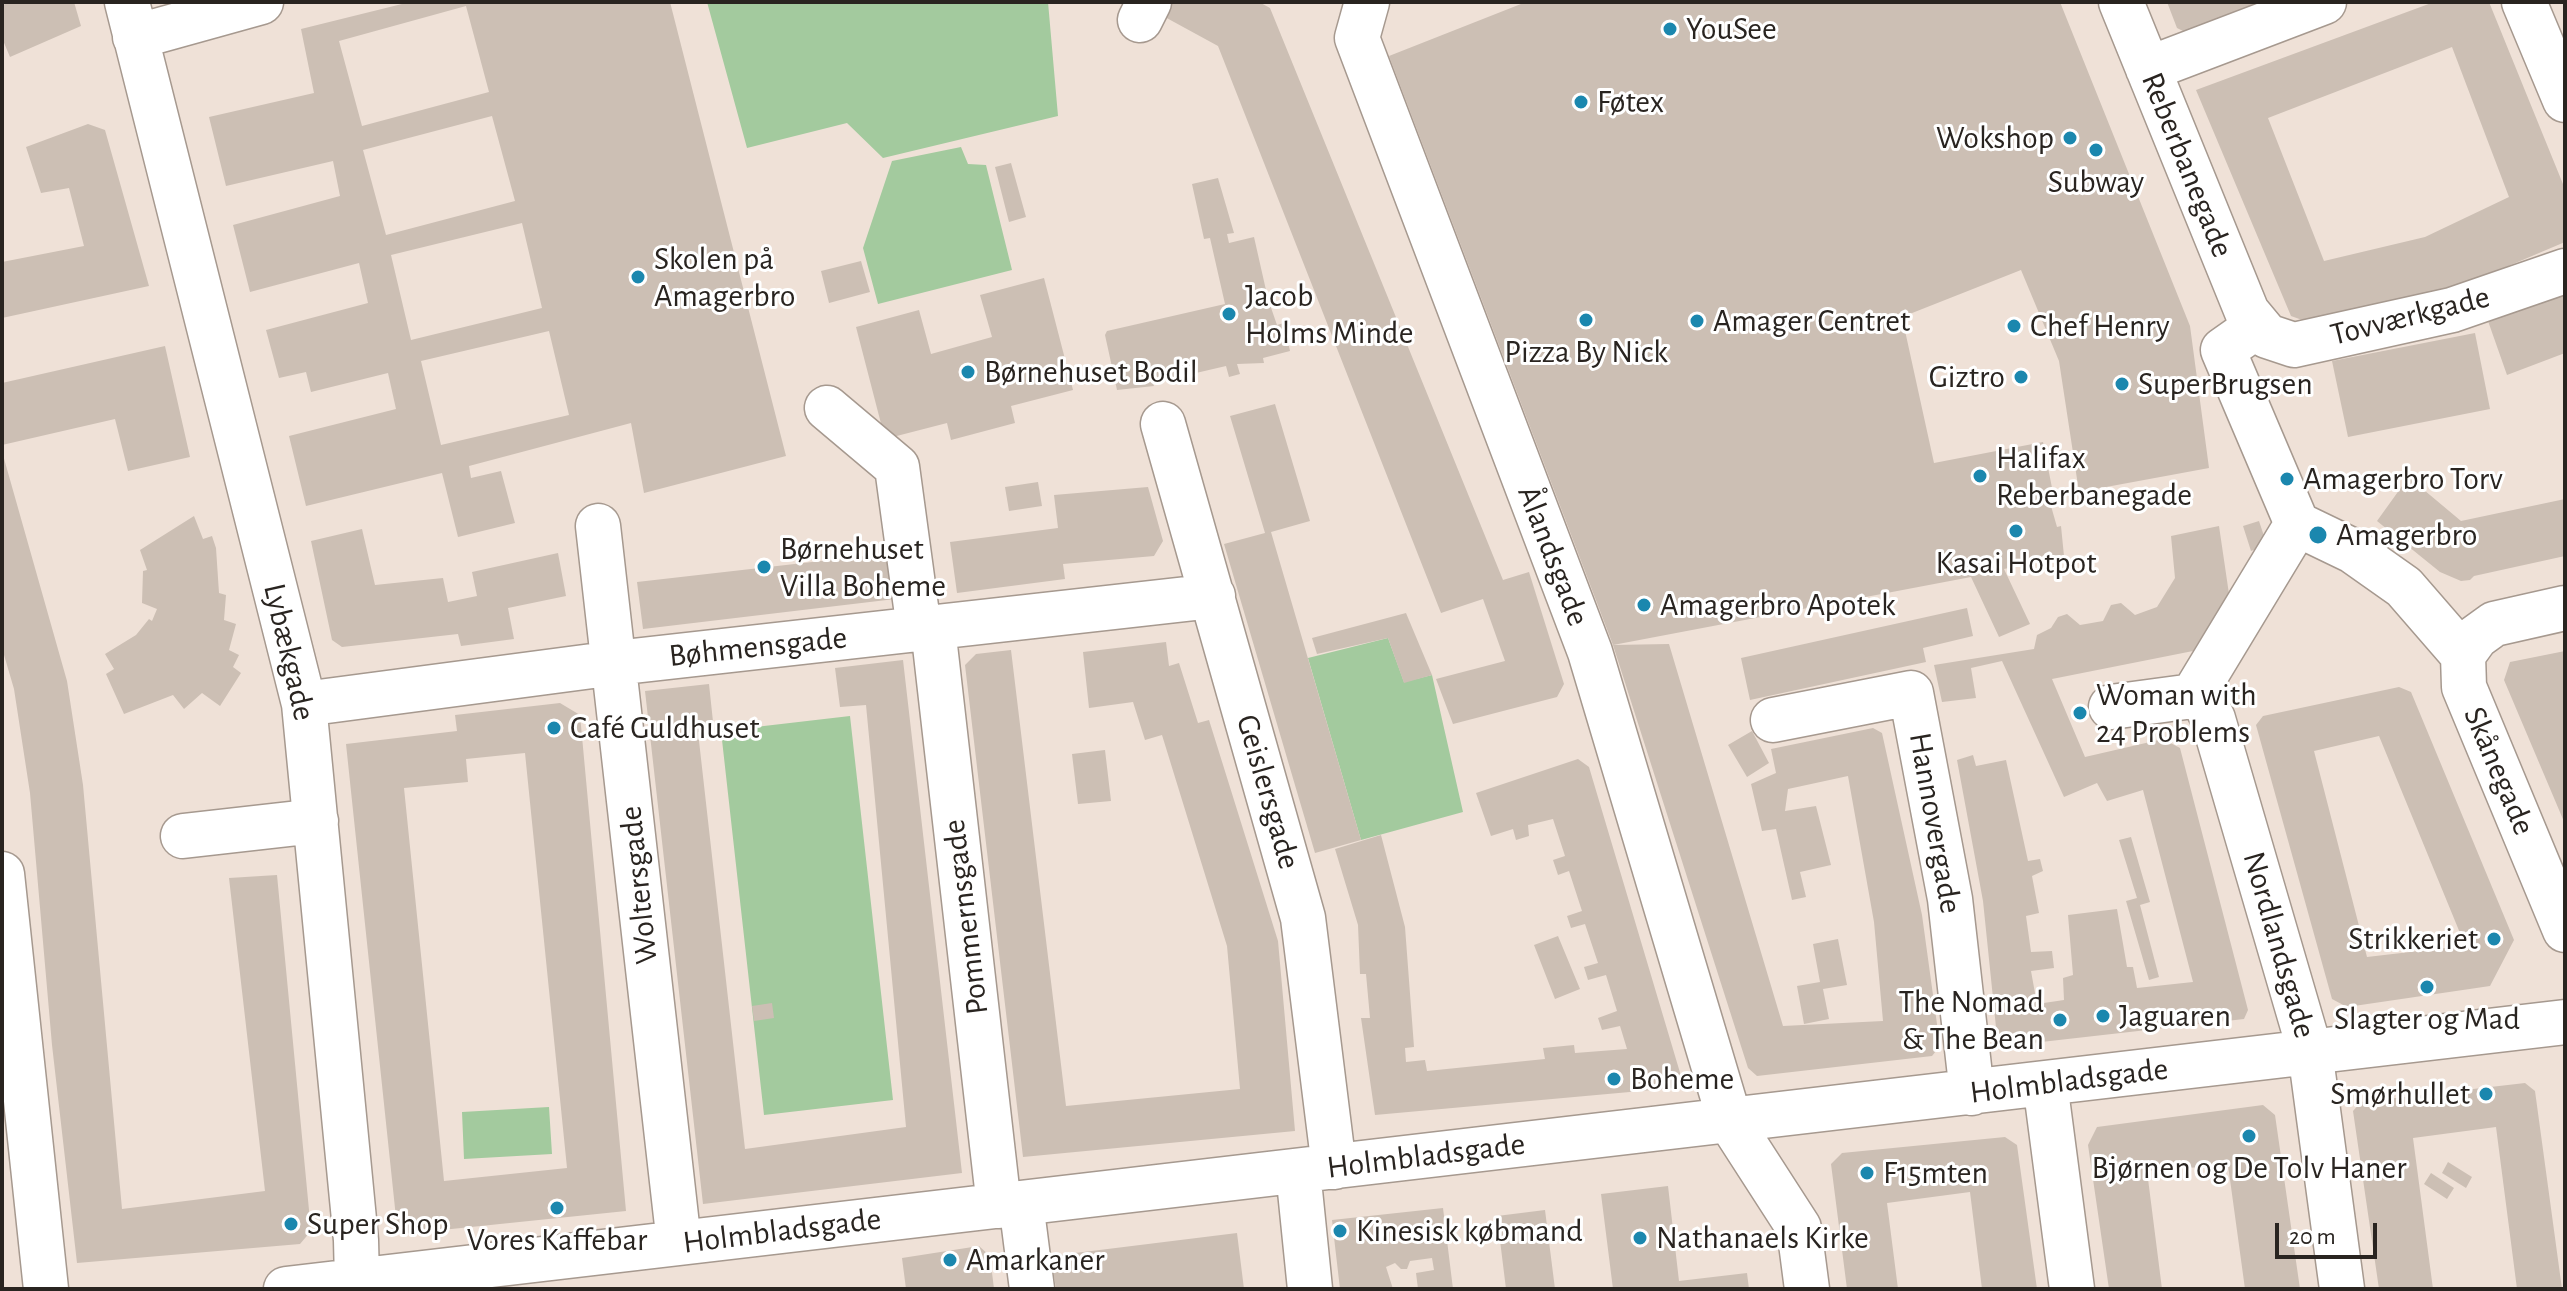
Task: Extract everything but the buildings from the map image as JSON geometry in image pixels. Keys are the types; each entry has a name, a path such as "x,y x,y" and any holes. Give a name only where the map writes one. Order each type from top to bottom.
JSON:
{"street":[{"name":"Lybækgade","path":"261,2 131,19 304,704 356,1240 357,1281"},
{"name":"Ålandsgade","path":"1367,2 1357,38 1590,652 1730,1121 1799,1228 1807,1289"},
{"name":"Reberbanegade","path":"2121,2 2247,312 2257,326"},
{"path":"2148,69 2324,2"},
{"path":"2524,2 2565,100"},
{"name":"Tovværkgade","path":"2257,326 2280,342 2294,345 2452,310 2565,271"},
{"path":"2257,326 2223,350 2299,523 2353,551 2404,587 2463,655 2476,637 2494,624 2565,608"},
{"name":"Pommernsgade","path":"827,408 897,467 926,628 1010,1204 1032,1289"},
{"name":"Geislersgade","path":"1163,424 1303,918 1316,1169 1310,1289"},
{"path":"2111,707 2193,696 2299,523"},
{"name":"Woltersgade","path":"598,526 679,1243"},
{"name":"Bøhmensgade","path":"304,704 615,663 1213,596"},
{"name":"Skånegade","path":"2463,655 2464,687 2565,930"},
{"name":"Hannovergade","path":"1773,720 1911,693 1950,899 1972,1093"},
{"name":"Nordlandsgade","path":"2193,696 2206,704 2213,719 2310,1051 2342,1289"},
{"path":"183,836 316,821"},
{"path":"2,874 46,1289"},
{"name":"Holmbladsgade","path":"286,1289 2565,1022"},
{"path":"2045,1083 2072,1289"}],"green space":[{"path":"707,2 1048,2 1058,116 883,158 847,123 747,148"},
{"path":"961,147 968,164 986,165 1012,270 878,304 863,248 892,161"},
{"path":"1388,638 1404,682 1432,675 1463,812 1361,840 1308,658"},
{"path":"850,716 893,1100 764,1115 721,731"},
{"path":"549,1107 552,1154 464,1159 462,1112"}],"place":[{"name":"YouSee","path":"1670,29"},
{"name":"Føtex","path":"1581,102"},
{"name":"Wokshop","path":"2070,138"},
{"name":"Subway","path":"2096,150"},
{"name":"Skolen på Amagerbro","path":"638,277"},
{"name":"Jacob Holms Minde","path":"1229,314"},
{"name":"Pizza By Nick","path":"1586,320"},
{"name":"Amager Centret","path":"1697,321"},
{"name":"Chef Henry","path":"2014,326"},
{"name":"Børnehuset Bodil","path":"968,372"},
{"name":"Giztro","path":"2021,377"},
{"name":"SuperBrugsen","path":"2122,384"},
{"name":"Halifax Reberbanegade","path":"1980,476"},
{"name":"Amagerbro Torv","path":"2287,479"},
{"name":"Kasai Hotpot","path":"2016,531"},
{"name":"Amagerbro","path":"2318,535"},
{"name":"Børnehuset Villa Boheme","path":"764,567"},
{"name":"Amagerbro Apotek","path":"1644,605"},
{"name":"Woman with 24 Problems","path":"2080,713"},
{"name":"Café Guldhuset","path":"554,728"},
{"name":"Strikkeriet","path":"2494,939"},
{"name":"Slagter og Mad","path":"2427,987"},
{"name":"Jaguaren","path":"2103,1016"},
{"name":"The Nomad & The Bean","path":"2060,1020"},
{"name":"Boheme","path":"1614,1079"},
{"name":"Smørhullet","path":"2486,1094"},
{"name":"Bjørnen og De Tolv Haner","path":"2249,1136"},
{"name":"F15mten","path":"1867,1173"},
{"name":"Vores Kaffebar","path":"557,1208"},
{"name":"Super Shop","path":"291,1224"},
{"name":"Kinesisk købmand","path":"1340,1231"},
{"name":"Nathanaels Kirke","path":"1640,1238"},
{"name":"Amarkaner","path":"950,1260"}]}
